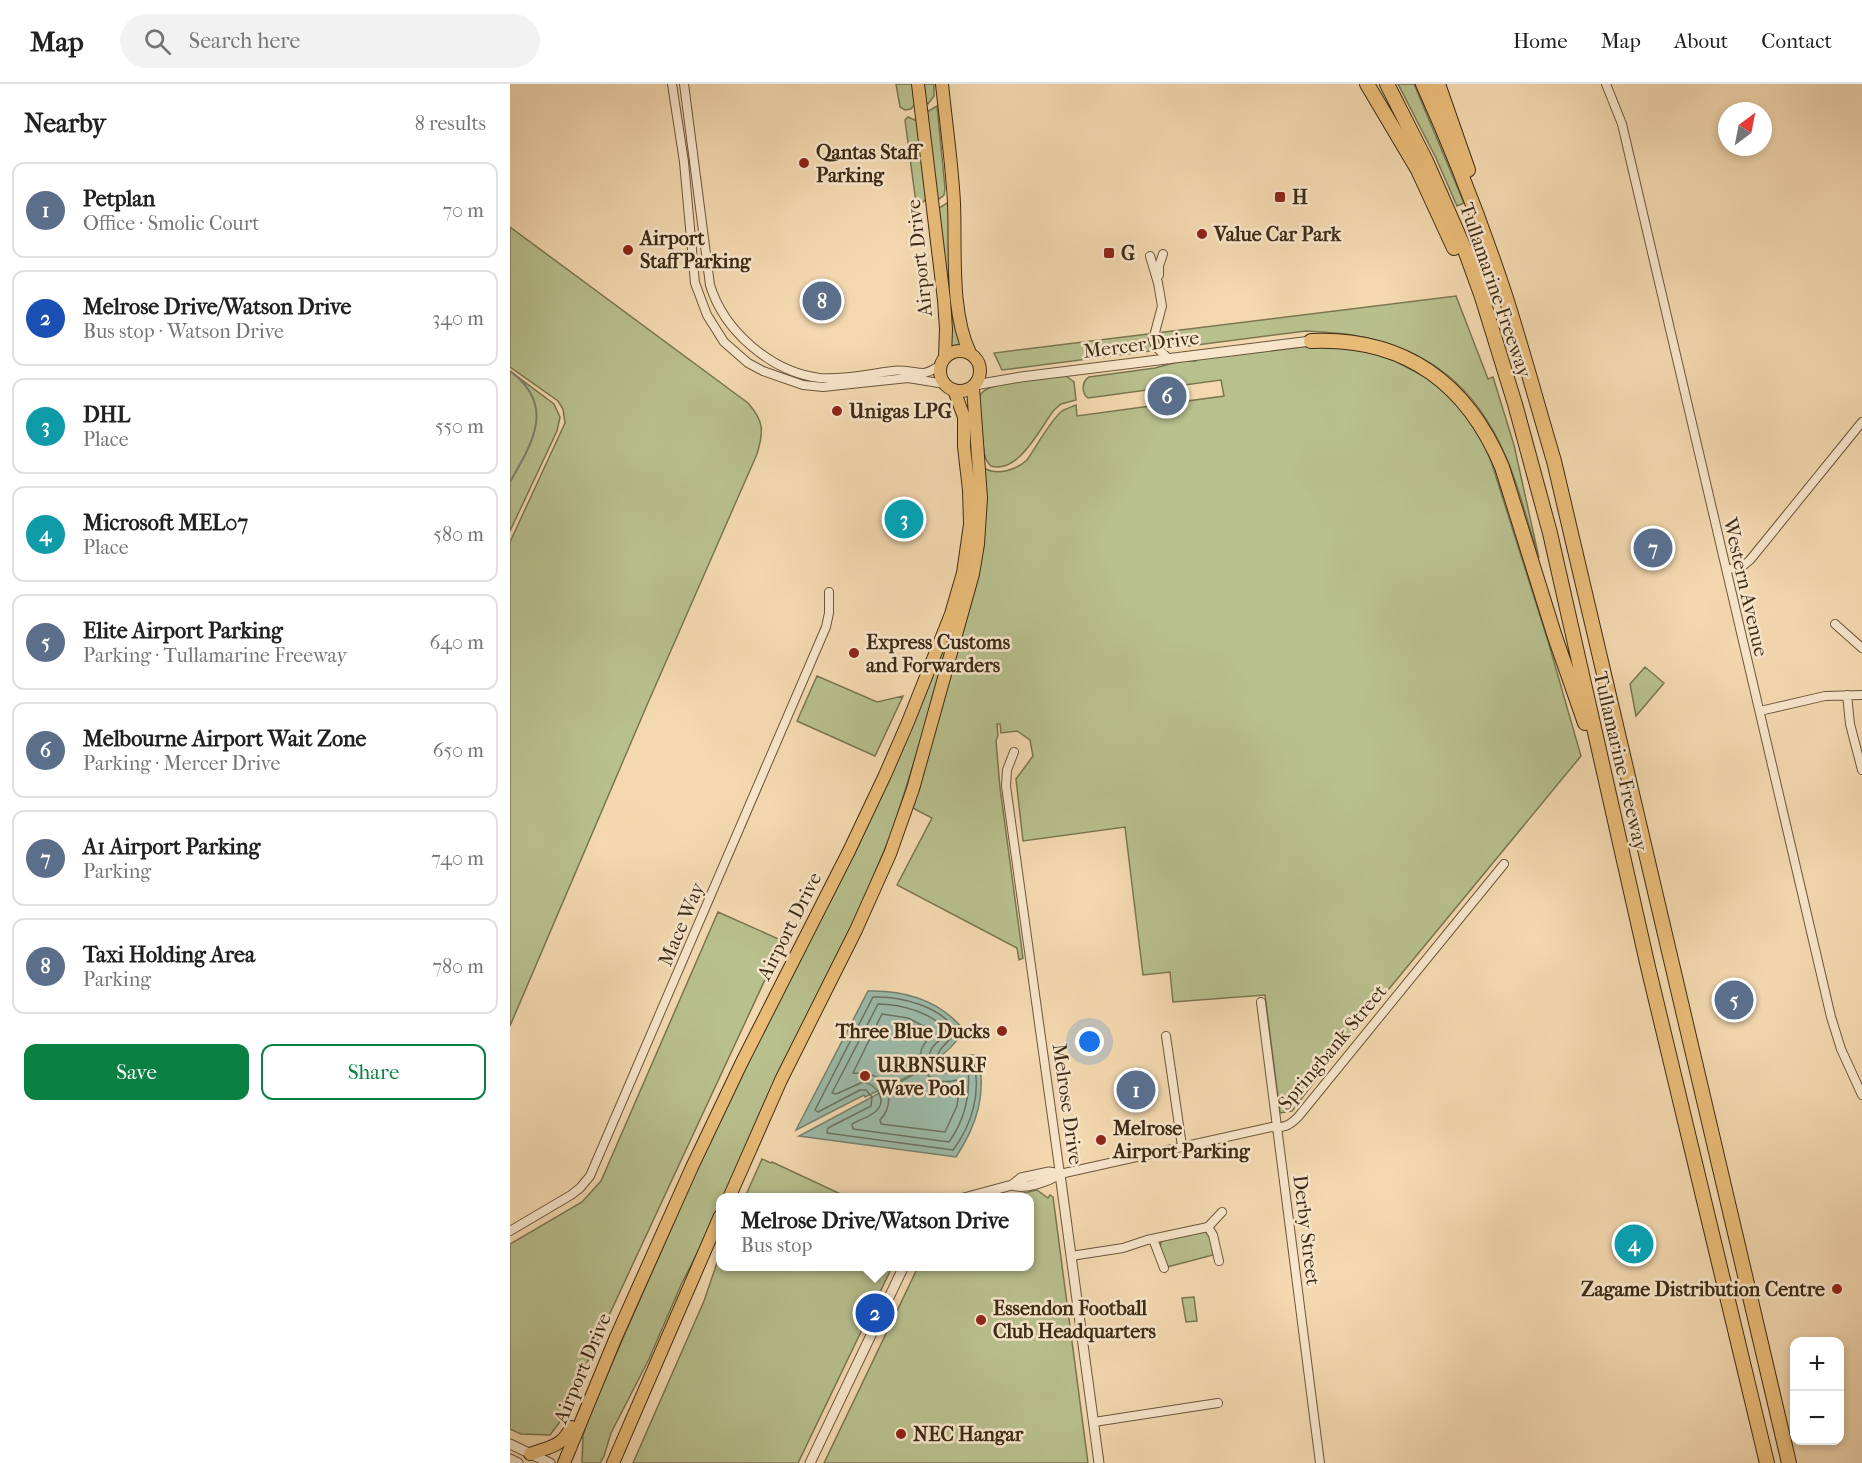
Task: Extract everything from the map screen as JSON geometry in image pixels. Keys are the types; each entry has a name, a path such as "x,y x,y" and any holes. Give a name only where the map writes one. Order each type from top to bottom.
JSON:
{"highway":[{"path":"1367,84 1418,170 1437,208 1515,404"},
{"name":"Tullamarine Freeway","path":"1388,84 1462,242 1481,294 1515,404 1550,533 1648,967 1767,1463"},
{"name":"Tullamarine Freeway","path":"1423,84 1479,221 1514,325 1554,461 1789,1463"},
{"path":"1438,84 1480,209 1479,221"},
{"path":"1311,341 1352,342 1391,352 1410,360 1446,383 1483,427 1502,467 1555,637 1607,787"}],"main road":[{"name":"Airport Drive","path":"918,84 943,284 946,329 943,361"},
{"name":"Airport Drive","path":"942,84 954,202 957,301 962,336 970,353"},
{"path":"957,351 970,353 980,366 980,377 974,386 962,391 949,387 941,378 943,361 957,351"},
{"path":"731,1193 781,1080 884,870 914,789 973,574 978,544 981,495 974,386"},
{"name":"Airport Drive","path":"564,1463 692,1167 880,786 951,614 963,573 970,524 964,417 949,387"},
{"path":"612,1463 716,1225"},
{"path":"530,1454 547,1450 561,1443 574,1422 583,1416"},
{"path":"619,1448 624,1455 621,1463"}],"street":[{"path":"672,84 684,162 694,283 707,315 724,342 748,363 763,371 803,385 837,386 908,378 949,387"},
{"path":"684,84 710,285 716,302 734,330 748,345 793,370 819,378 899,370 924,373 943,361"},
{"name":"Western Avenue","path":"1605,84 1622,124 1831,1017 1841,1049 1862,1095"},
{"path":"1158,283 1159,266 1163,254"},
{"path":"1150,256 1158,283 1162,311 1153,340 1156,347 1169,359"},
{"name":"Mercer Drive","path":"974,386 1021,377 1311,341"},
{"path":"1727,570 1744,565 1750,560 1862,422"},
{"name":"Mace Way","path":"510,1231 571,1195 590,1176 826,627 830,613 829,592"},
{"path":"1835,624 1862,648"},
{"path":"1847,694 1850,724 1862,770"},
{"path":"1760,711 1806,699 1847,694 1862,695"},
{"name":"Melrose Drive","path":"1014,752 1007,770 1006,786 1099,1463"},
{"name":"Springbank Street","path":"1060,1174 1272,1127 1288,1126 1298,1117 1504,864"},
{"name":"Derby Street","path":"1262,1002 1320,1463"},
{"path":"1166,1036 1182,1146"},
{"path":"974,1193 1012,1185 1018,1187 1042,1182 1060,1174"},
{"path":"1071,1256 1123,1248 1208,1227 1222,1212"},
{"path":"1208,1227 1213,1235 1219,1261"},
{"path":"1154,1239 1164,1268"},
{"path":"810,1463 902,1271"},
{"path":"1094,1422 1218,1403"},
{"path":"510,1444 550,1463"},
{"path":"510,1459 518,1463"}],"green space":[{"path":"896,84 914,84 916,103 911,109 905,110 900,107"},
{"path":"922,84 934,84 934,96 928,104 924,101"},
{"path":"1398,84 1414,84 1464,203 1457,206 1436,158"},
{"path":"937,106 945,188 944,195 939,199 936,197 927,112"},
{"path":"908,117 917,121 926,199 916,203 905,120"},
{"path":"949,204 960,345 951,346 939,208"},
{"path":"510,227 748,403 760,421 761,439 757,454 510,1026 510,542 565,423 563,409 558,401 510,367"},
{"path":"1456,296 1488,379 1493,377 1514,445 1539,558 1511,469 1494,432 1480,410 1446,374 1404,350 1352,335 1306,331 1002,370 994,353"},
{"path":"1310,346 1366,350 1395,361 1431,380 1456,403 1477,429 1491,461 1548,641 1581,756 1346,1041 1292,1111 1280,1113 1265,995 1173,1002 1170,972 1143,975 1125,827 1023,841 1016,779 1033,756 1030,740 1017,731 1001,733 1000,724 997,724 996,741 1000,788 1023,958 1019,960 1017,948 897,885 932,818 913,808 957,649 984,468 1000,472 1023,464 1057,416 1062,411 1076,405 1077,416 1224,396 1221,380 1088,398 1083,387 1089,377 1155,368 1181,361"},
{"path":"510,371 554,404 560,417 557,431 510,531"},
{"path":"1066,376 1074,382 1076,400 1061,404 1054,410 1020,457 1001,467 991,466 985,455 979,417 978,402 981,394 987,389 1007,383"},
{"path":"954,621 958,622 892,832 856,917 776,1079 727,1193 716,1193 716,1215 681,1285 649,1359 611,1433 604,1456 600,1463 582,1463 583,1435 591,1411 718,1122 860,842"},
{"path":"1645,667 1664,683 1636,716 1630,684"},
{"path":"817,676 877,702 903,696 875,756 797,721"},
{"path":"718,912 783,941 559,1423 550,1435 521,1434 510,1429 510,1244 582,1202 601,1181"},
{"path":"762,1159 838,1193 747,1193"},
{"name":"Essendon Football Club Headquarters","path":"1037,1190 1048,1198 1050,1195 1053,1197 1088,1463 824,1463 916,1271 1034,1271 1034,1193 1024,1193"},
{"path":"1204,1231 1211,1237 1213,1255 1167,1267 1160,1250 1161,1242"},
{"path":"716,1266 716,1271 890,1271 798,1463 633,1463 704,1301"},
{"path":"1194,1297 1197,1321 1186,1322 1182,1298"}],"water":[{"name":"URBNSURF Wave Pool","path":"868,991 882,991 921,999 944,1012 964,1030 945,1053 920,1070 865,1097 864,1095 796,1130"},
{"name":"URBNSURF Wave Pool","path":"978,1055 981,1096 975,1121 956,1157 799,1136 943,1059"}],"waterway":[{"path":"510,371 524,384 533,397 536,411 536,424 532,438 510,482"}],"place":[{"name":"Qantas Staff Parking","path":"804,163"},
{"name":"H","path":"1280,197"},
{"name":"Value Car Park","path":"1202,234"},
{"name":"Airport Staff Parking","path":"628,250"},
{"name":"G","path":"1109,253"},
{"name":"Taxi Holding Area","path":"822,301"},
{"name":"Melbourne Airport Wait Zone","path":"1167,396"},
{"name":"Unigas LPG","path":"837,411"},
{"name":"DHL","path":"904,519"},
{"name":"A1 Airport Parking","path":"1653,548"},
{"name":"Express Customs and Forwarders","path":"854,653"},
{"name":"Elite Airport Parking","path":"1734,1000"},
{"name":"Three Blue Ducks","path":"1002,1031"},
{"name":"URBNSURF Wave Pool","path":"865,1076"},
{"name":"Petplan","path":"1136,1090"},
{"name":"Melrose Airport Parking","path":"1101,1140"},
{"name":"Microsoft MEL07","path":"1634,1244"},
{"name":"Zagame Distribution Centre","path":"1837,1289"},
{"name":"Melrose Drive/Watson Drive","path":"875,1313"},
{"name":"Essendon Football Club Headquarters","path":"981,1320"},
{"name":"NEC Hangar","path":"901,1434"}]}
